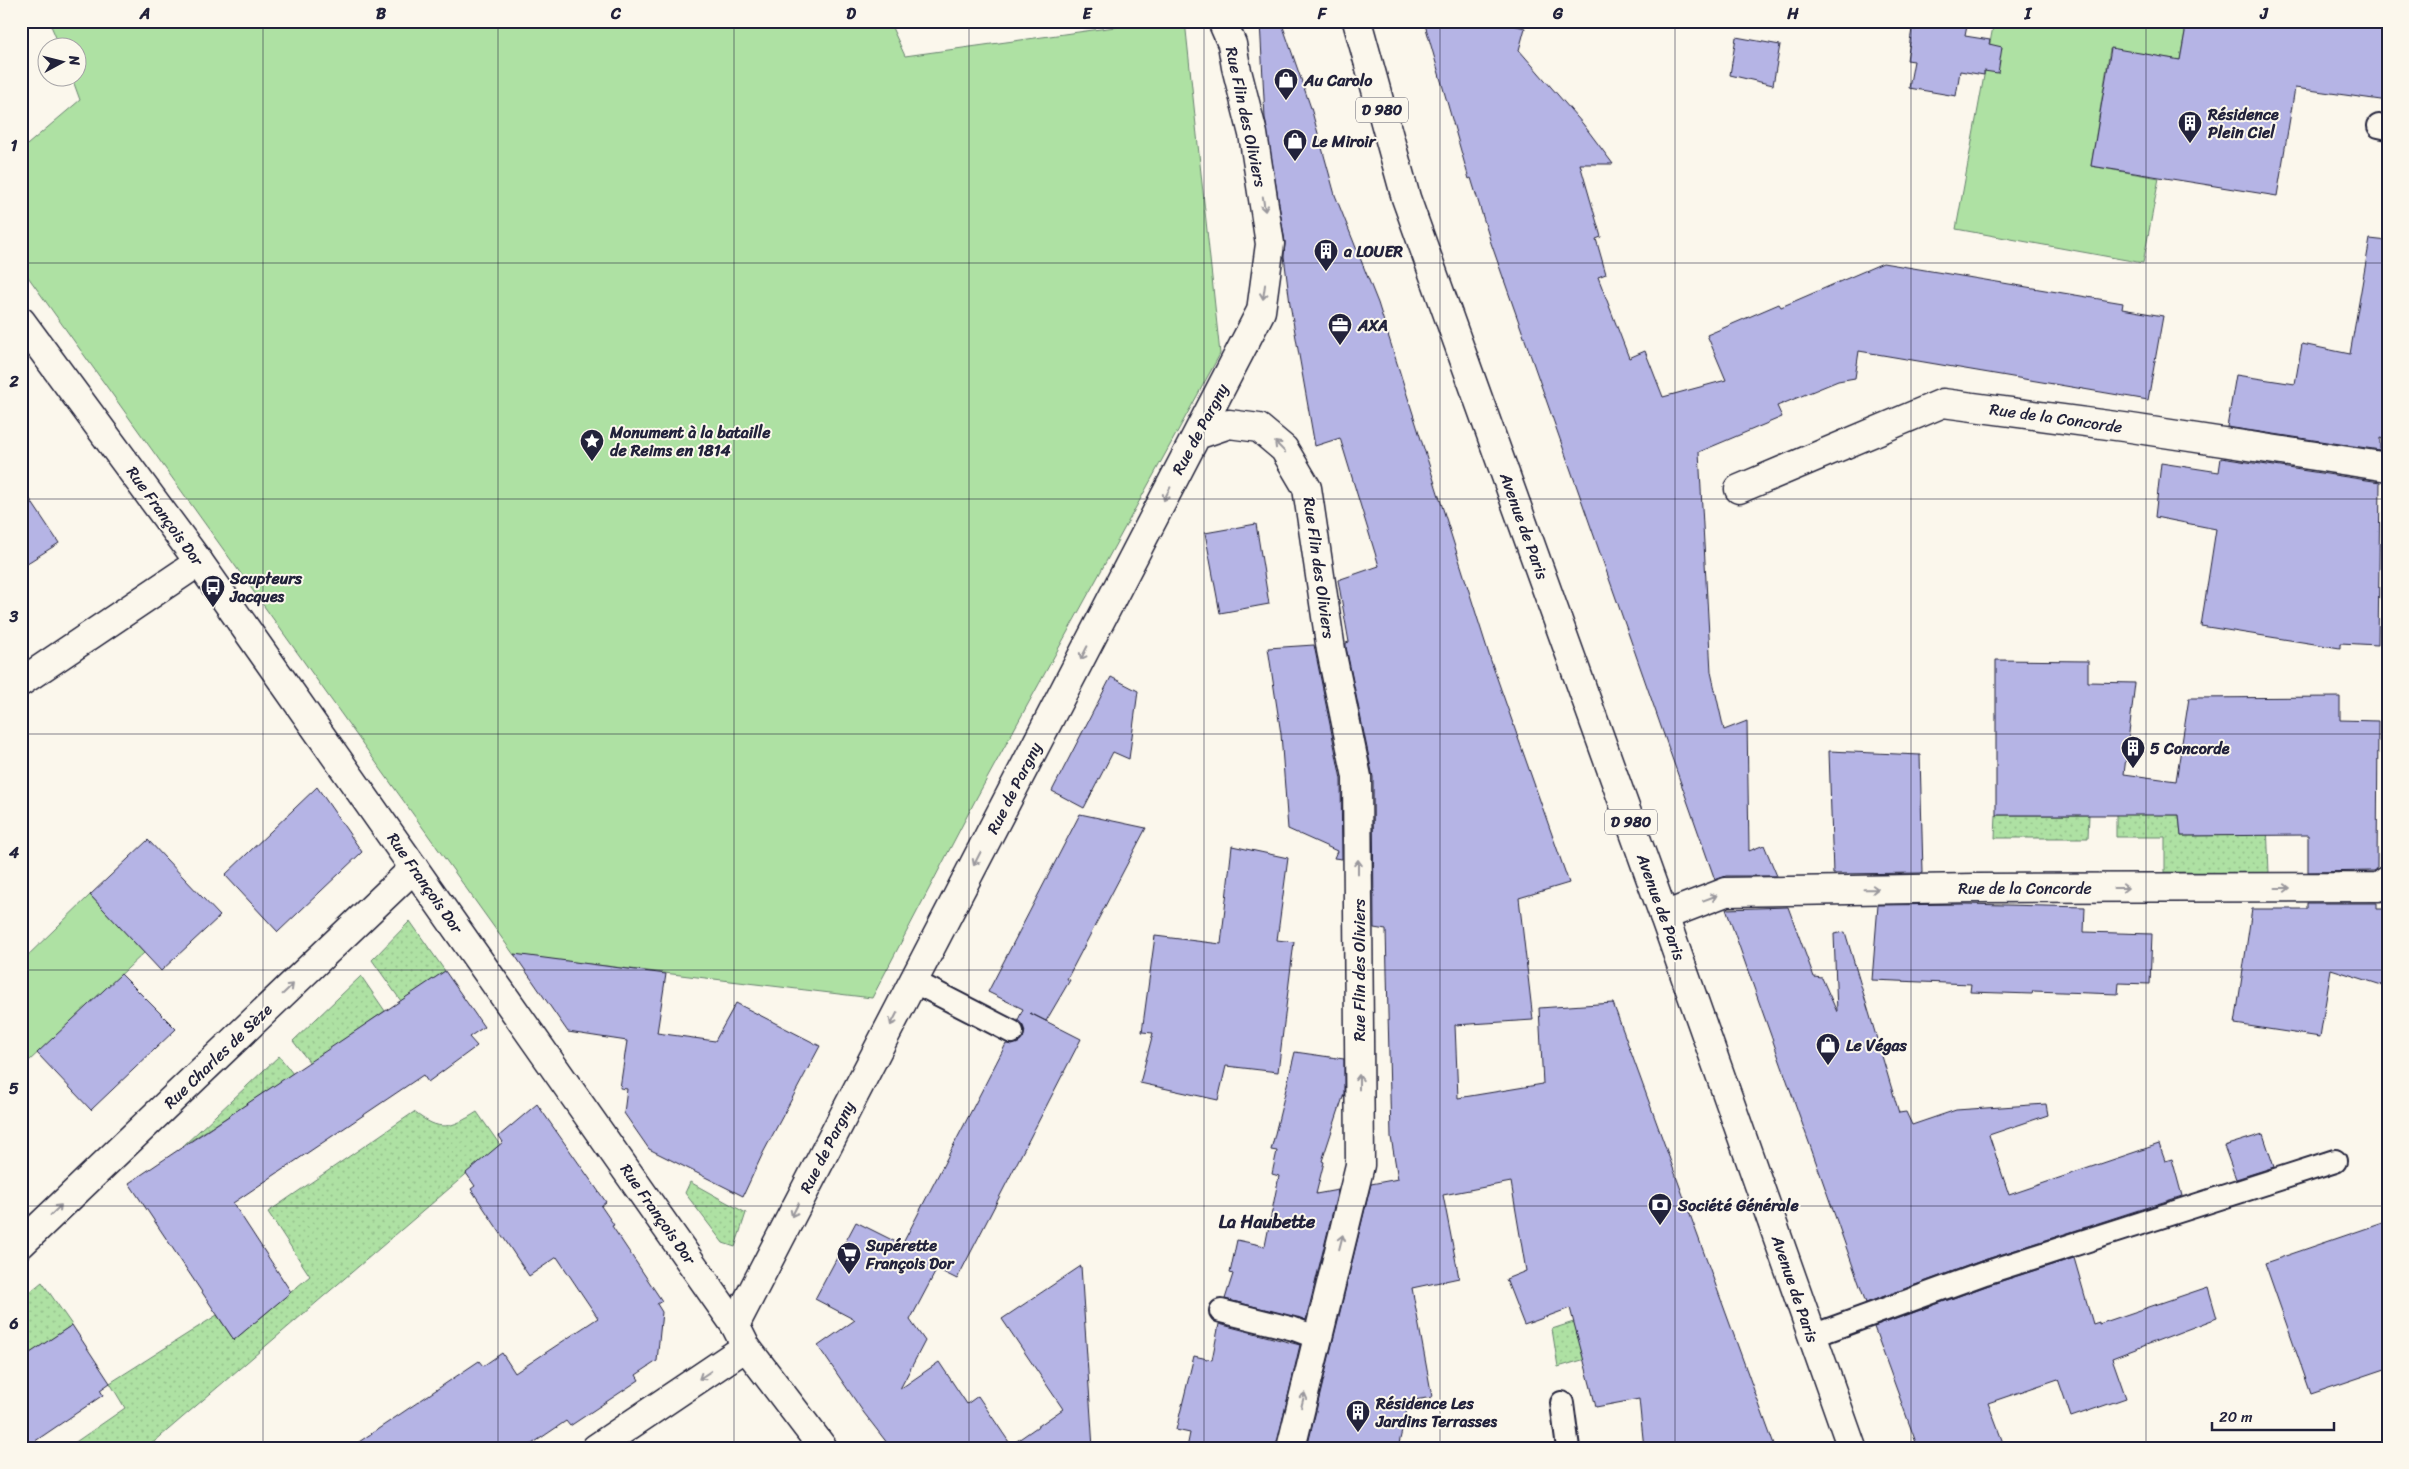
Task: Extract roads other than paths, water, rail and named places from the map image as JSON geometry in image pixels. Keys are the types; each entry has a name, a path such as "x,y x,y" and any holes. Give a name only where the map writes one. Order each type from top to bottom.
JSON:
{"street":[{"name":"Rue Flin des Oliviers","path":"1222,21 1232,44 1236,67 1254,134 1270,244"},
{"name":"Avenue de Paris","path":"1358,21 1406,198 1664,916 1852,1448"},
{"name":"Rue de Pargny","path":"596,1448 740,1336 913,981 1262,311 1270,244"},
{"name":"Rue François Dor","path":"21,321 199,562 740,1336 824,1448"},
{"name":"Rue de la Concorde","path":"1739,488 1943,403 2130,428 2388,467"},
{"name":"Rue Flin des Oliviers","path":"1197,435 1229,424 1260,428 1284,449 1307,488 1331,650 1357,777 1360,1165 1291,1448"},
{"path":"21,682 199,562"},
{"name":"Rue Charles de Sèze","path":"21,1244 414,868"},
{"name":"Rue de la Concorde","path":"1664,916 1726,892 1976,888 2379,887 2388,880"}],"lane":[{"path":"913,981 1012,1032"},
{"path":"1812,1336 1984,1273 2335,1161"},
{"path":"1222,1311 1294,1329 1318,1338"},
{"path":"1562,1402 1568,1448"}],"place":[{"name":"Au Carolo","path":"1286,101"},
{"name":"Résidence Plein Ciel","path":"2190,144"},
{"name":"Le Miroir","path":"1295,162"},
{"name":"a LOUER","path":"1326,272"},
{"name":"AXA","path":"1340,346"},
{"name":"Monument à la bataille de Reims en 1814","path":"592,462"},
{"name":"Scupteurs Jacques","path":"213,608"},
{"name":"5 Concorde","path":"2133,769"},
{"name":"Le Végas","path":"1828,1066"},
{"name":"Société Générale","path":"1660,1226"},
{"name":"Supérette François Dor","path":"849,1275"},
{"name":"Résidence Les Jardins Terrasses","path":"1358,1433"}],"district":[{"name":"La Haubette","path":"1267,1222"}]}
